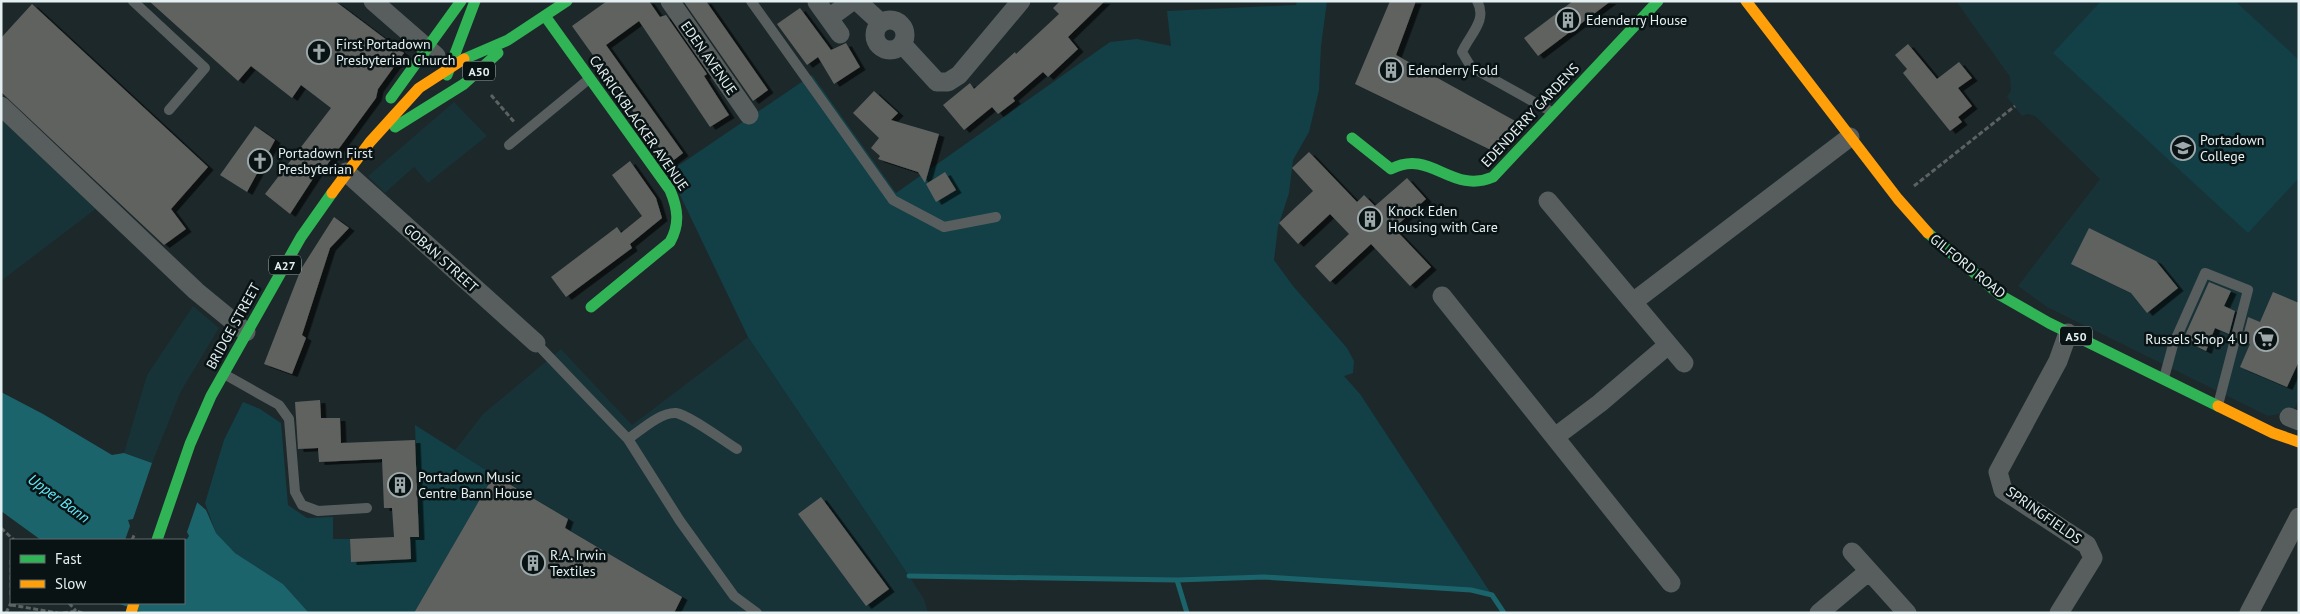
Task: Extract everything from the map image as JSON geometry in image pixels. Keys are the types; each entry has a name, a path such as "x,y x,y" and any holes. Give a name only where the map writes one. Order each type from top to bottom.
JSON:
{"main road":[{"name":"BRIDGE STREET","path":"370,142 383,109 461,1"},
{"path":"476,1 484,15"},
{"path":"445,97 449,67 476,1"},
{"name":"A50","path":"449,67 545,16 567,1"},
{"name":"EDENDERRY GARDENS","path":"1352,138 1391,169 1397,164 1414,161 1467,183 1484,183 1493,177 1658,1"},
{"name":"GILFORD ROAD","path":"1746,1 1850,138 1923,229 2000,294 2068,333 2273,433 2299,442"},
{"name":"CARRICKBLACKER AVENUE","path":"545,16 670,190 680,217 678,230 670,242 591,307"},
{"name":"A50","path":"445,97 491,61 507,37"},
{"name":"BRIDGE STREET","path":"157,539 190,444 223,374 301,238 346,172 370,142 419,88 449,67"},
{"name":"BRIDGE STREET","path":"370,142 445,97"}],"street":[{"path":"373,1 449,67"},
{"path":"829,18 852,1"},
{"path":"857,1 881,22 895,20 903,26 906,36 902,44 936,82 948,82 959,75 1021,1"},
{"name":"EDEN AVENUE","path":"673,2 749,115"},
{"path":"817,2 840,34"},
{"path":"1,106 189,285 246,332"},
{"path":"1633,302 1850,138"},
{"name":"GOBAN STREET","path":"346,172 536,343"},
{"path":"1548,201 1684,363"},
{"path":"1442,296 1671,583"},
{"name":"SPRINGFIELDS","path":"2059,613 2093,558 2087,544 2003,490 1998,472 2058,361 2068,333"},
{"path":"1555,437 1600,403 1668,345"},
{"path":"2249,613 2299,517"},
{"path":"1852,552 1907,613"},
{"path":"1819,613 1869,571"}],"lane":[{"path":"133,1 205,68 169,110"},
{"path":"751,1 893,200 944,227 996,217"},
{"path":"1477,1 1482,11 1481,19 1462,52 1466,60 1471,67 1553,113"},
{"path":"510,145 590,79"},
{"path":"2164,379 2173,345 2205,273 2248,290 2218,405"},
{"path":"536,343 628,439 680,522 734,596 758,613"},
{"path":"223,374 279,405 289,419 295,492 302,505 318,511 367,508"},
{"path":"628,439 662,416 675,413 686,417 737,449"}],"path":[{"path":"491,95 523,134"},
{"path":"1898,199 2014,106"},
{"path":"1,528 13,539"},
{"path":"6,613 11,604 58,613"},
{"path":"71,604 76,611"},
{"path":"63,613 76,611 83,613"}],"shaded area":[{"path":"1297,1 1327,1 1321,46 1319,90 1309,132 1293,160 1289,193 1278,227 1274,260 1293,286 1347,348 1354,361 1353,373 1344,376 1360,394 1492,595 1471,590 1264,577 1177,580 909,576 748,337 669,172 812,75 896,193 1110,42 1137,39 1171,46 1167,11 1296,5"},
{"name":"Portadown College","path":"1956,1 2299,1 2299,397 2294,411 2268,416 2047,307 2018,286 2100,179 2035,116 2028,114 2022,116 2007,97 2011,90 2010,77"},
{"path":"2101,1 2235,1 2299,60 2299,178 2248,233 2053,53"},
{"path":"454,102 487,136 428,183 414,167 385,193 368,176"},
{"path":"1,117 97,208 1,281"},
{"path":"193,306 219,328 180,393 152,463 124,453 147,375"},
{"path":"748,337 924,599 928,613 414,613 494,475 455,450 483,414 561,349 632,425"},
{"path":"243,402 260,409 281,423 288,505 307,518 333,517 333,539 350,539 351,562 411,559 410,537 419,537 415,425 494,475 414,613 309,613 283,584 235,553 216,533 205,503 224,440"}],"water":[{"name":"Upper Bann","path":"1,392 43,414 112,455 124,453 152,463 206,510 216,533 235,553 283,584 309,613 144,613 120,604 185,604 185,539 40,539 1,511"}],"pier":[{"path":"152,463 157,464 198,500 187,532 189,536 187,539 125,539 130,526 128,520 133,519"}],"building":[{"path":"149,1 335,1 404,53 378,89 376,98 321,173 318,171 290,214 265,194 331,108 301,85 292,98 251,66 238,81"},
{"path":"607,1 649,1 660,17 666,15 707,74 704,76 729,115 710,127 639,21 606,45 683,153 670,163 572,26"},
{"path":"706,1 768,90 753,101 684,2"},
{"path":"1060,1 1105,1 1068,37 1078,49 1048,77 1043,72 1013,98 1015,101 998,114 992,107 964,130 943,105 970,83 974,89 1015,52 1016,54 1059,14 1053,8"},
{"name":"Edenderry Fold","path":"1390,1 1416,1 1396,55 1517,122 1495,152 1355,84"},
{"name":"Edenderry House","path":"1573,1 1611,1 1538,56 1524,38"},
{"path":"32,4 208,167 171,209 186,229 164,245 1,92 1,38"},
{"path":"800,8 831,50 846,43 860,67 834,84 818,57 807,65 777,24"},
{"path":"1908,44 1937,79 1959,62 1972,78 1958,88 1972,106 1958,117 1962,122 1950,131 1903,73 1907,69 1895,55"},
{"path":"874,91 898,113 891,120 939,134 925,183 918,172 878,159 880,156 871,148 879,138 853,113"},
{"path":"255,126 275,140 247,192 220,175"},
{"name":"Knock Eden Housing with Care","path":"1309,152 1357,202 1364,195 1375,206 1407,178 1426,199 1394,228 1431,267 1410,286 1371,244 1330,282 1315,266 1349,234 1330,214 1298,244 1279,223 1313,191 1292,168"},
{"path":"630,161 656,198 662,218 630,244 632,248 566,297 551,277 617,227 621,233 642,216 612,175"},
{"path":"945,172 956,190 936,202 926,184"},
{"path":"334,217 349,228 330,248 302,335 306,338 292,374 264,364 301,269"},
{"path":"2089,228 2156,261 2178,288 2147,313 2131,293 2071,264"},
{"path":"2209,282 2231,291 2224,306 2235,311 2229,334 2215,328 2206,351 2183,340"},
{"path":"2273,292 2299,303 2299,361 2287,387 2240,367 2250,344 2242,340 2248,317 2260,322"},
{"name":"Portadown Music Centre Bann House","path":"320,400 321,418 340,418 341,443 415,440 419,537 410,537 411,559 351,562 350,539 394,537 392,508 384,508 382,459 319,462 318,448 298,449 295,402"},
{"name":"R.A. Irwin Textiles","path":"494,475 568,519 565,528 682,597 674,613 414,613"},
{"path":"821,497 889,589 866,606 798,514"}],"waterway":[{"path":"909,576 1177,580 1264,577 1471,590 1492,595 1504,613"},
{"path":"1177,580 1187,613"}],"traffic: fast":[{"path":"391,98 461,1"},
{"path":"447,75 475,1"},
{"path":"464,59 508,40 567,1"},
{"path":"1352,138 1391,169 1405,164 1418,164 1465,180 1478,181 1493,177 1658,1"},
{"path":"545,16 670,190 677,216 677,223 670,242 591,307"},
{"path":"395,127 464,84 498,53"},
{"path":"157,539 190,444 211,396 301,237 332,193"},
{"path":"1928,233 2000,295 2049,323 2218,406"}],"traffic: slow":[{"path":"1746,1 1898,199 1928,233"},
{"path":"332,193 370,142 419,88 464,59"},
{"path":"2218,406 2273,433 2299,442"},
{"path":"131,613 134,604"}],"place":[{"name":"Edenderry House","path":"1568,20"},
{"name":"First Portadown Presbyterian Church","path":"319,52"},
{"name":"Edenderry Fold","path":"1391,70"},
{"name":"Portadown College","path":"2183,148"},
{"name":"Portadown First Presbyterian","path":"260,161"},
{"name":"Knock Eden Housing with Care","path":"1370,219"},
{"name":"Russels Shop 4 U","path":"2266,339"},
{"name":"Portadown Music Centre Bann House","path":"400,485"},
{"name":"R.A. Irwin Textiles","path":"533,563"}]}
